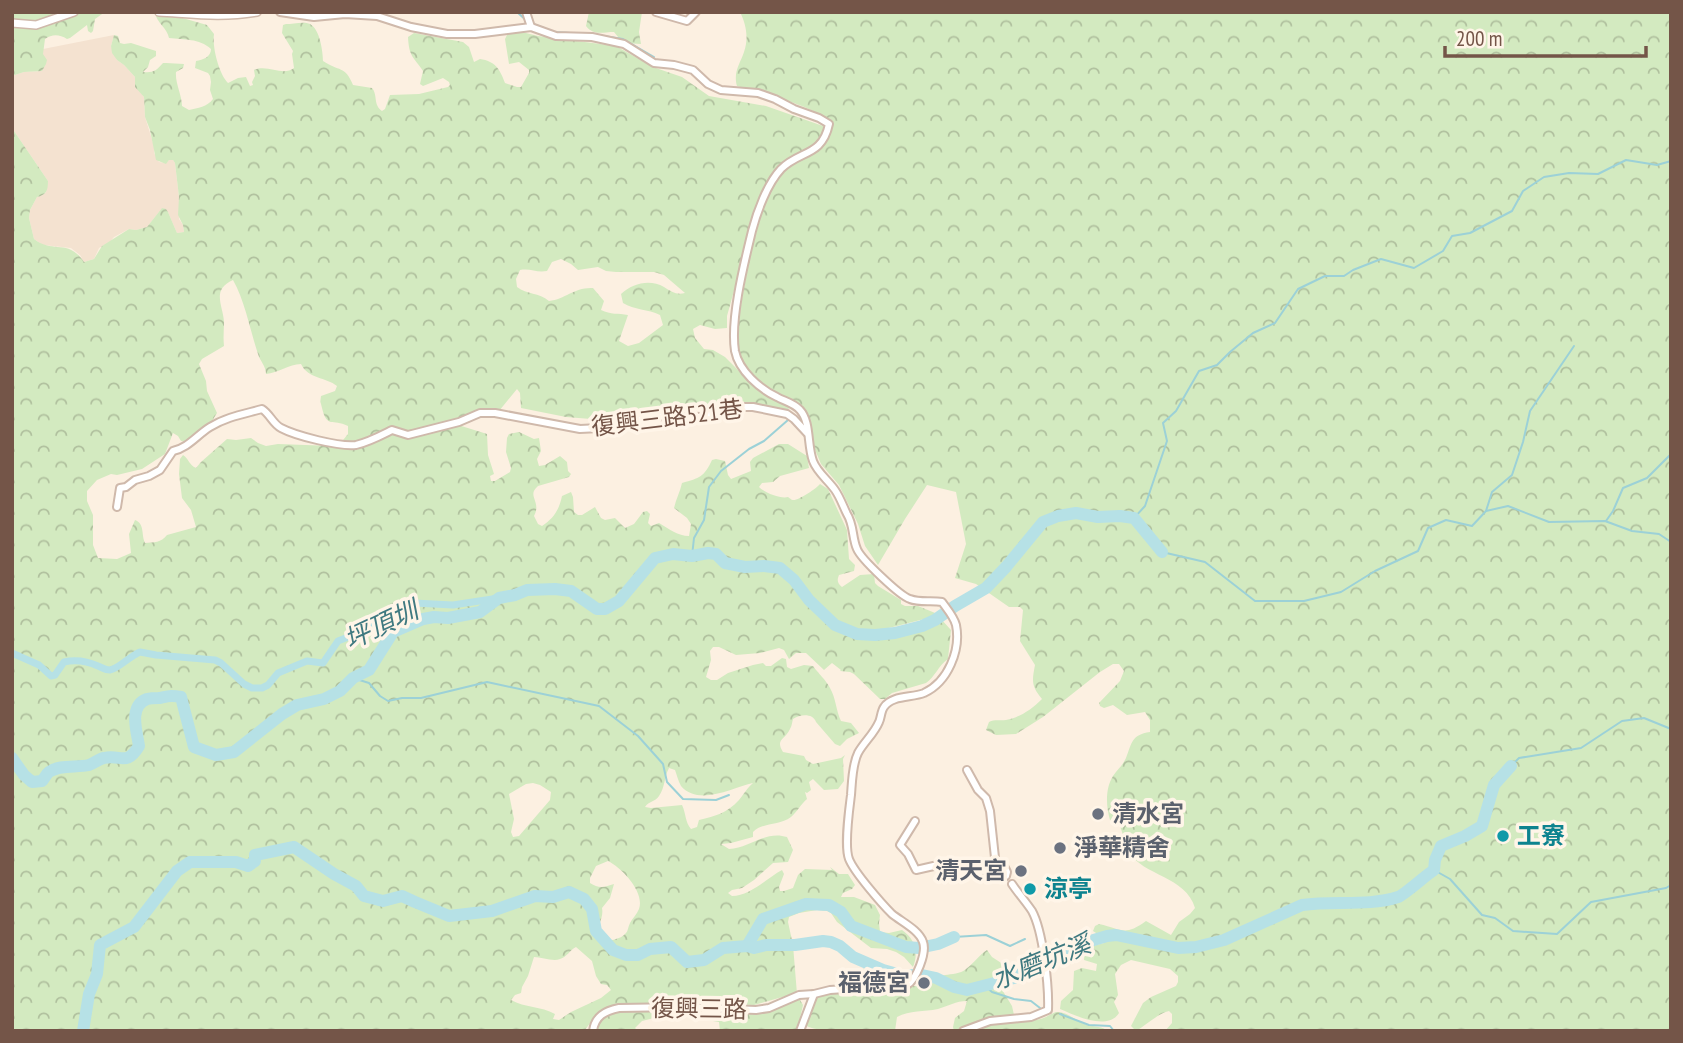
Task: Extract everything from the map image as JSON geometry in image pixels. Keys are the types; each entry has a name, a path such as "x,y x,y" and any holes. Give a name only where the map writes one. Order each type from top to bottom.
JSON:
{"street":[{"path":"12,23 36,26 74,12"},
{"path":"159,12 217,17 257,12"},
{"path":"280,12 314,17 345,14 377,16 411,27 447,34 531,27 526,12"},
{"path":"656,12 687,21 696,12"},
{"name":"復興三路521巷","path":"531,27 556,36 592,37 624,44 654,63 694,70 708,84 721,90 758,93 829,124 827,134 817,148 782,168 770,183 753,228 740,286 734,330 736,353 748,375 764,390 800,410 807,423 813,461 834,489 851,521 857,551 909,599 942,602 956,626 956,650 948,671 924,693 893,700 884,707 871,737 857,754 850,805 847,844 849,859 890,911 918,934 924,946 914,979"},
{"name":"復興三路521巷","path":"117,507 120,488 160,470 173,451 182,449 226,418 262,409 278,427 318,440 352,446 392,430 408,435 459,422 480,413 495,413 580,429 600,428 655,416 699,417 739,407 753,407 787,414 807,433"},
{"path":"915,821 900,845 916,870 938,865 978,871 995,869 990,811 986,798 978,790 967,770"},
{"path":"963,1031 990,1021 1031,1017 1048,1010 1044,960 1037,925 1031,911 1012,884"},
{"name":"復興三路","path":"593,1031 599,1016 619,1008 756,1010 769,1008 799,995 814,995 830,990 897,987 907,985 914,979"},
{"path":"800,1031 814,995"}],"shaded area":[{"path":"114,35 111,46 117,60 135,77 138,89 144,97 145,117 154,153 159,162 173,160 175,163 179,219 184,232 177,233 168,212 159,212 147,227 129,229 114,237 99,248 94,259 84,262 71,248 43,245 34,239 30,210 37,197 46,192 48,181 12,128 12,76 42,71 43,49"}],"green space":[{"path":"12,12 105,12 95,19 91,33 87,25 67,39 56,35 45,39 43,54 47,60 42,71 12,76"},
{"path":"589,12 642,12 639,32 641,44 623,43 614,32 592,31 586,26"},
{"path":"740,12 1671,12 1671,1031 1165,1031 1172,1023 1172,1014 1169,1011 1136,1031 1131,1026 1143,1003 1176,986 1178,976 1170,969 1131,960 1121,965 1115,974 1118,995 1114,1002 1119,1013 1114,1018 1107,1021 1091,1020 1060,1009 1061,1001 1073,990 1074,971 1082,968 1096,971 1097,964 1084,960 1085,948 1106,941 1093,931 1095,926 1099,924 1128,930 1146,921 1171,935 1179,922 1195,908 1183,889 1135,860 1129,852 1120,826 1110,820 1107,798 1110,781 1125,761 1133,740 1150,732 1150,720 1145,712 1127,715 1113,705 1104,708 1100,706 1099,703 1120,681 1124,671 1119,664 1113,664 1016,734 996,735 986,730 989,722 1017,717 1042,699 1033,683 1035,665 1020,641 1023,610 1020,607 1009,607 976,584 955,578 966,544 956,492 927,485 878,565 865,546 858,524 839,485 821,464 811,440 804,409 767,387 750,373 744,364 739,355 739,321 754,241 768,195 781,174 822,144 831,123 814,111 737,86 736,72 747,36"},
{"path":"155,13 207,25 214,34 217,60 225,79 228,83 246,77 250,86 253,85 254,70 265,68 285,71 294,68 293,51 282,33 283,25 310,24 319,36 323,61 344,72 353,85 372,88 377,106 382,111 390,95 419,94 450,85 443,78 423,86 420,84 423,71 409,49 408,37 414,33 463,42 469,47 474,62 480,59 490,62 499,70 505,83 521,87 529,70 519,62 509,64 505,39 510,29 538,36 616,46 653,67 682,77 709,96 766,106 823,126 825,129 818,142 786,162 774,173 766,186 741,264 727,316 727,328 715,329 700,325 693,329 695,338 704,349 713,350 725,357 766,394 789,408 787,411 730,400 700,408 650,407 638,412 591,419 566,417 521,408 520,393 517,389 499,411 480,414 455,424 487,434 488,455 494,474 490,476 491,481 510,472 506,452 509,434 519,432 534,439 539,438 539,466 560,456 567,462 571,474 569,477 538,486 533,493 536,506 534,516 542,526 555,513 562,496 571,492 574,512 578,515 595,507 601,518 615,518 625,528 634,524 643,512 647,511 650,514 648,523 651,526 659,523 689,536 691,524 674,508 682,483 701,476 712,460 725,461 731,479 751,471 750,462 753,458 779,444 788,444 807,456 809,468 780,476 773,482 762,483 759,487 773,495 793,500 820,484 828,489 847,530 849,559 855,565 854,571 839,575 839,584 842,587 860,575 874,574 875,583 901,600 901,604 918,606 940,615 877,631 900,631 941,619 951,630 948,659 926,683 880,699 854,674 840,671 832,663 824,670 806,653 796,653 789,659 784,650 779,648 736,655 713,647 706,677 711,680 753,665 763,663 771,666 782,658 786,659 787,667 791,669 804,665 813,666 832,692 841,721 851,723 859,733 840,746 835,744 812,717 803,715 793,719 791,728 780,742 783,752 804,756 813,764 845,755 844,781 838,789 824,790 813,779 809,782 811,790 805,792 807,799 791,817 757,829 753,832 753,837 721,844 729,849 737,848 765,837 779,835 787,837 793,850 788,862 773,863 742,888 728,893 732,896 745,893 782,870 784,874 780,891 793,888 798,875 805,869 832,870 830,867 839,874 848,874 855,885 841,897 854,897 875,905 880,915 880,932 902,930 913,942 916,951 913,967 896,952 871,948 837,922 831,913 817,910 789,917 797,994 754,1005 623,1004 599,1012 584,1031 12,1031 12,128 48,181 46,192 37,197 30,210 34,239 48,246 72,250 84,262 94,259 102,246 129,229 147,227 162,208 168,212 177,233 184,232 178,215 175,163 173,160 166,164 156,160 145,117 144,97 135,87 135,77 117,60 111,46 114,35 118,36 120,43 131,43 156,51 156,56 150,60 143,72 154,71 163,63 184,64 183,68 176,72 176,76 182,106 189,110 199,108 213,99 210,76 195,68 196,61 208,56 211,49 196,41 169,38","holes":["561,259 578,270 598,267 616,272 654,272 664,275 685,293 672,292 659,285 647,283 631,287 621,294 623,303 660,315 663,325 639,343 628,346 619,341 628,315 601,310 604,301 593,288 580,289 549,301 517,287 516,279 520,270 547,271 552,262","233,280 266,374 301,364 308,373 337,386 335,391 321,396 320,402 326,419 348,426 348,434 339,445 333,446 266,446 251,438 227,439 196,468 183,455 180,459 179,474 182,498 191,510 196,527 167,535 157,542 145,543 142,527 135,520 129,534 131,553 117,559 98,558 93,545 93,515 87,501 87,491 97,480 111,474 142,469 165,454 173,433 181,441 187,442 199,434 204,426 210,424 217,413 199,364 202,359 224,346 220,298 222,288","669,768 675,770 681,786 697,795 717,794 753,783 726,811 699,820 697,827 691,829 682,805 645,807 659,796","526,784 540,785 551,792 550,800 519,836 513,837 511,832 514,819 509,794","608,861 620,869 636,888 639,909 627,932 621,937 600,941 596,936 602,908 610,898 614,884 596,886 590,883 596,866","576,947 592,961 601,984 607,985 611,990 559,1020 553,1019 555,1014 550,1011 511,1000 521,993 534,957 551,960 565,957"]},
{"path":"987,950 992,957 1009,968 1001,988 1012,1006 1014,1015 1033,1020 1060,1012 1083,1024 1108,1031 954,1031 955,1018 964,1011 967,1001 897,1017 895,1031 835,1031 805,1025 817,996 830,993 862,969 885,965 910,979 909,985 923,986 945,975 964,971"},
{"path":"800,1000 803,1005 797,1031 720,1031 719,1022 670,1014 642,1021 635,1028 646,1031 596,1030 605,1017 619,1011 735,1012"}],"waterway":[{"path":"517,12 528,22"},
{"path":"533,24 544,28"},
{"path":"552,32 588,34"},
{"path":"597,35 623,39 654,57"},
{"path":"1134,518 1145,506 1167,441 1163,423 1176,411 1199,371 1217,365 1253,333 1275,323 1298,289 1325,276 1344,276 1381,259 1414,268 1443,251 1452,236 1470,233 1512,211 1523,191 1544,177 1569,173 1598,174 1626,160 1657,165 1671,161"},
{"path":"1486,511 1492,492 1512,475 1530,411 1574,346"},
{"path":"692,556 694,538 704,520 709,487 721,471 764,441 788,420"},
{"path":"1606,521 1623,488 1647,478 1671,454"},
{"path":"1162,552 1205,562 1255,601 1304,601 1341,592 1375,571 1418,551 1428,528 1446,520 1472,526 1486,511 1508,506 1549,522 1605,521 1632,531 1659,534 1671,542"},
{"path":"12,758 32,782 42,781 49,772 58,768 89,765 110,757 127,758 139,746 135,720 137,707 147,699 172,696 181,697 194,747 216,755 234,752 282,714 297,705 324,699 340,691 353,678 369,670 393,632 423,619 480,612 499,598 527,590 571,591 597,609 605,609 619,601 655,558 673,554 716,554 725,563 745,567 780,568 835,625 857,634 875,635 922,626 986,588 1043,522 1058,516 1076,513 1134,518 1162,552"},
{"name":"坪頂圳","path":"12,653 39,665 51,676 55,675 64,662 82,661 110,670 140,652 215,660 244,684 252,688 262,688 278,673 307,661 323,663 338,641 414,603 453,605 499,598"},
{"path":"353,678 369,683 388,701 421,698 487,682 599,706 638,736 663,764 667,782 683,799 716,800 729,795"},
{"path":"1511,766 1519,758 1581,748 1622,721 1644,718 1671,729"},
{"name":"水磨坑溪","path":"83,1031 89,994 97,974 100,945 134,927 177,871 190,862 236,862 248,866 255,861 255,855 294,847 356,886 364,896 383,901 402,896 449,916 492,911 535,896 553,897 569,892 584,899 592,909 596,931 613,950 626,955 638,955 650,949 671,947 687,962 704,960 723,948 754,948 823,941 840,946 853,957 883,970 901,975 936,978 967,990 1014,978 1035,964 1077,945 1107,936 1116,935 1178,948 1196,947 1224,940 1302,905 1374,902 1398,897 1434,870 1441,846 1482,826 1494,785 1511,766"},
{"name":"水磨坑溪","path":"1434,870 1450,879 1482,915 1495,918 1513,931 1557,934 1591,902 1671,885"},
{"path":"747,946 763,919 806,904 829,905 841,912 851,926 906,947 919,948 954,937"},
{"path":"954,937 986,935 1010,946 1025,939"},
{"path":"985,986 992,992 1031,1001 1040,1008"},
{"path":"1060,1014 1089,1025 1110,1026 1114,1031"}],"place":[{"name":"清水宮","path":"1098,814"},
{"name":"工寮","path":"1503,836"},
{"name":"淨華精舍","path":"1060,848"},
{"name":"清天宮","path":"1021,871"},
{"name":"涼亭","path":"1030,889"},
{"name":"福德宮","path":"924,983"}]}
